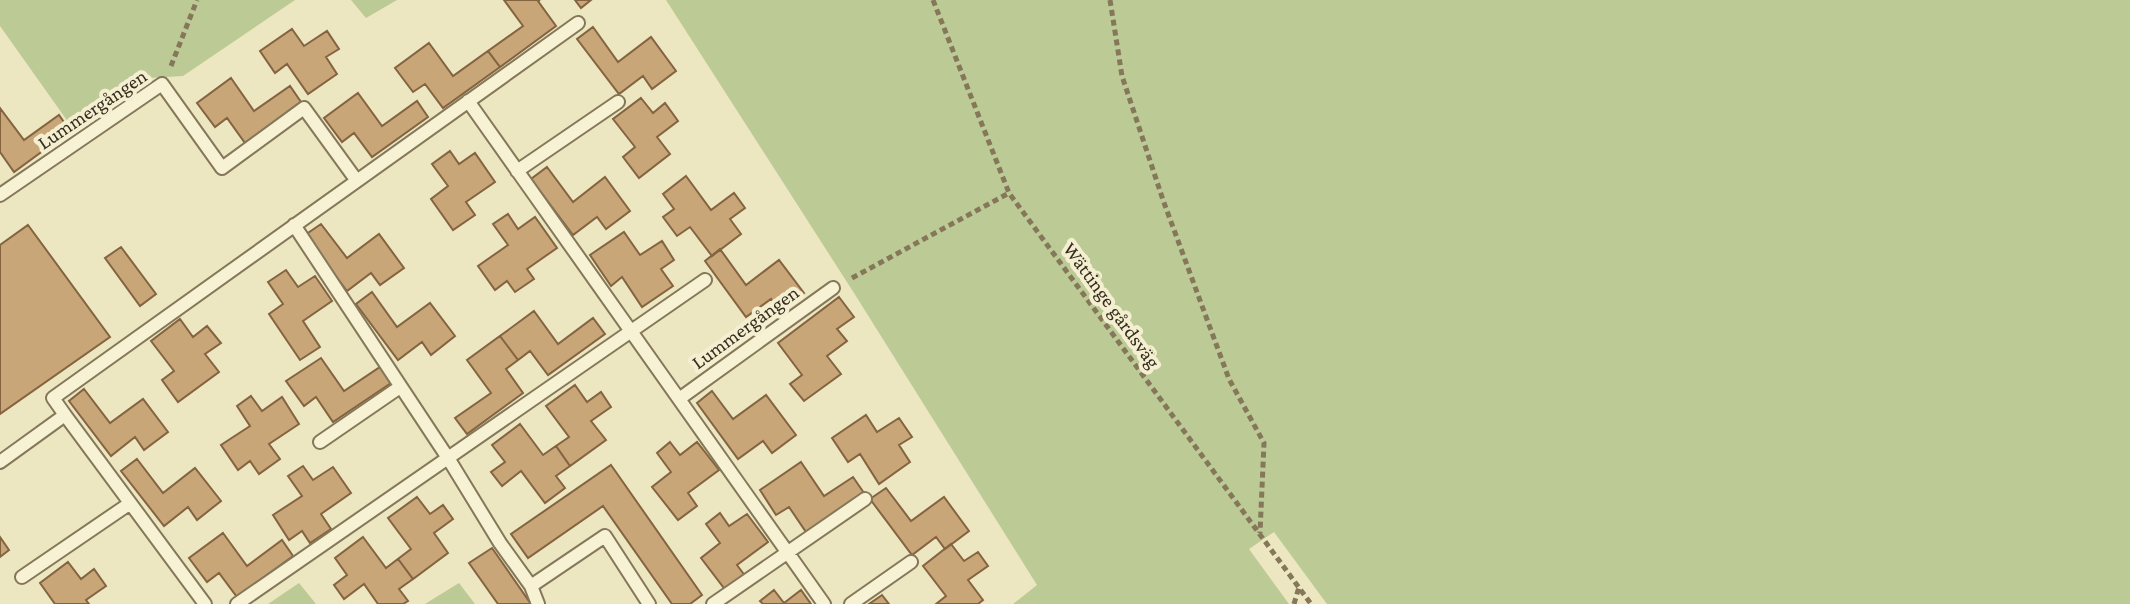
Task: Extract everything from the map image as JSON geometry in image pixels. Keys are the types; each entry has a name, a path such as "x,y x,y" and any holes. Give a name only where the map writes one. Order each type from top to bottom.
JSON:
{"lane":[{"path":"205,604 53,398 578,23"},
{"name":"Lummergången","path":"0,195 162,84 222,168 304,108 357,181"},
{"path":"468,101 824,604"},
{"path":"517,171 618,102"},
{"path":"294,225 531,586 538,604"},
{"path":"237,604 705,280"},
{"name":"Lummergången","path":"679,399 833,288"},
{"path":"320,442 400,387"},
{"path":"0,462 65,415"},
{"path":"713,604 865,499"},
{"path":"22,577 129,504"},
{"path":"531,586 605,536 649,604"},
{"path":"851,604 911,562"}],"path":[{"path":"162,84 197,0"},
{"name":"Wättinge gårdsväg","path":"933,0 1009,193 1311,604"},
{"path":"1110,0 1122,76 1163,200 1229,379 1264,443 1260,534"},
{"path":"833,288 1009,193"},
{"path":"1294,604 1299,587"}],"green space":[{"path":"0,0 295,0 183,76 149,78 71,126 0,26"},
{"path":"351,0 397,0 366,18"},
{"path":"666,0 2130,0 2130,604 1327,604 1274,532 1249,549 1289,604 1013,604 1037,585"},
{"path":"299,583 316,604 268,604"},
{"path":"459,583 475,604 425,604"}],"building":[{"path":"504,0 540,0 556,26 500,67 488,51 523,26"},
{"path":"575,0 591,0 581,8"},
{"path":"593,27 618,62 651,37 676,71 652,89 643,76 619,94 577,39"},
{"path":"292,29 304,46 327,31 339,49 326,57 337,74 308,94 287,64 275,73 260,51"},
{"path":"429,43 453,76 488,51 500,67 443,108 425,84 413,92 395,68"},
{"path":"231,78 254,111 290,86 301,102 245,143 227,118 215,127 197,103"},
{"path":"358,93 382,126 417,101 428,117 372,157 354,133 342,142 324,118"},
{"path":"641,98 653,113 665,103 678,121 657,137 670,154 639,178 623,157 635,147 613,119"},
{"path":"0,108 24,140 59,115 70,131 14,172 0,152"},
{"path":"450,151 459,164 475,153 495,182 466,202 475,215 453,230 431,199 448,186 432,164"},
{"path":"547,167 573,202 605,177 630,211 606,229 597,217 573,235 531,179"},
{"path":"686,176 711,210 734,193 745,208 730,219 741,234 712,256 690,227 677,236 663,217 674,209 663,194"},
{"path":"508,214 518,229 535,217 557,248 527,269 534,279 515,292 507,281 495,290 478,266 508,245 493,224"},
{"path":"321,224 347,258 379,234 404,268 380,285 371,273 347,291 305,235"},
{"path":"28,225 110,337 0,414 0,245"},
{"path":"624,232 640,255 662,241 674,260 661,269 673,286 642,307 622,277 611,286 590,255"},
{"path":"121,247 156,294 140,306 105,258"},
{"path":"720,249 746,285 779,260 804,293 780,311 771,299 746,317 705,261"},
{"path":"286,270 298,287 315,276 332,301 303,321 320,347 300,360 269,314 283,304 268,282"},
{"path":"372,292 397,327 430,303 455,336 431,355 422,342 398,360 356,304"},
{"path":"839,297 854,317 837,329 847,341 827,356 841,374 804,401 790,384 802,375 778,343"},
{"path":"534,311 558,344 593,318 605,334 548,375 530,351 518,360 500,336"},
{"path":"180,319 193,337 207,326 221,343 205,354 219,372 178,402 162,380 174,371 151,341"},
{"path":"500,336 518,360 506,369 523,393 467,434 455,418 491,393 467,360"},
{"path":"321,358 344,391 380,367 391,383 333,422 316,397 304,406 286,381"},
{"path":"575,385 587,402 601,392 611,407 591,421 606,440 570,466 556,446 569,437 546,406"},
{"path":"84,389 110,423 143,399 168,432 144,450 135,437 111,456 69,401"},
{"path":"712,391 733,419 766,395 796,435 772,453 763,441 738,459 697,403"},
{"path":"251,396 262,411 282,397 299,424 269,444 280,459 259,474 250,461 238,470 221,445 250,426 237,406"},
{"path":"866,415 877,432 899,418 912,437 899,445 910,462 879,484 860,454 848,462 832,438"},
{"path":"520,424 543,455 556,446 570,466 556,476 565,488 545,503 521,471 502,486 491,472 505,462 492,445"},
{"path":"670,442 680,455 697,442 719,470 688,493 697,506 678,520 652,487 671,472 657,453"},
{"path":"137,459 163,493 195,468 221,501 197,520 188,507 164,526 121,471"},
{"path":"801,462 824,496 853,477 864,493 806,532 789,507 776,515 760,490"},
{"path":"611,465 702,595 690,604 672,604 603,506 528,558 511,534"},
{"path":"303,466 313,480 333,467 351,493 321,514 331,529 310,543 302,531 289,540 273,515 302,496 288,476"},
{"path":"886,488 911,521 944,497 969,531 945,549 936,537 912,555 870,499"},
{"path":"417,497 430,514 443,505 453,519 434,533 448,553 413,579 398,559 411,549 388,518"},
{"path":"720,513 729,526 747,514 768,542 737,565 746,577 727,592 701,558 720,543 706,524"},
{"path":"223,533 247,566 282,540 293,556 237,597 219,573 207,582 189,558"},
{"path":"0,537 9,550 0,557"},
{"path":"363,537 386,568 398,559 413,579 399,589 408,601 403,604 378,604 364,584 344,599 334,585 347,575 335,558"},
{"path":"951,544 964,561 978,552 988,566 968,580 983,600 978,604 936,604 946,596 923,566"},
{"path":"492,548 531,604 498,604 469,563"},
{"path":"68,562 81,579 94,569 106,586 86,600 89,604 55,604 40,583"},
{"path":"774,590 784,603 801,590 811,604 763,604 760,601"},
{"path":"882,595 889,604 869,604"}]}
